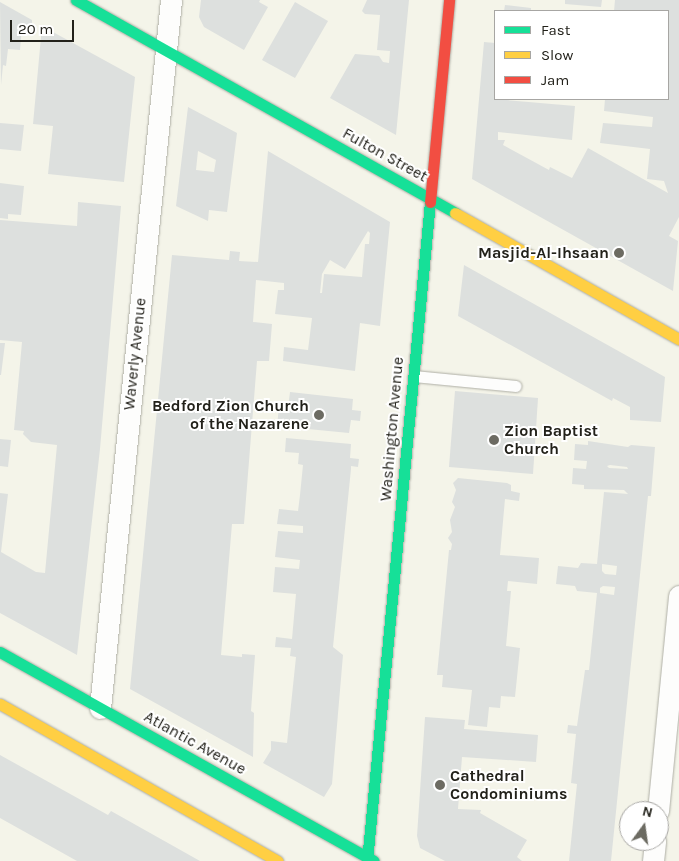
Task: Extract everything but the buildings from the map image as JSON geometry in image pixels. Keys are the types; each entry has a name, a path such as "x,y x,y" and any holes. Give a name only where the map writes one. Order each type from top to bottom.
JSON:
{"main road":[{"name":"Fulton Street","path":"76,0 679,340"},
{"name":"Washington Avenue","path":"370,860 449,0"},
{"name":"Atlantic Avenue","path":"0,652 370,860"},
{"path":"0,704 278,861"}],"street":[{"name":"Waverly Avenue","path":"100,708 171,0"},
{"path":"659,801 675,688 679,596"}],"lane":[{"path":"414,376 516,386"}],"traffic: fast":[{"path":"76,0 455,213"},
{"path":"367,861 430,202"},
{"path":"0,652 374,861"}],"traffic: slow":[{"path":"455,213 679,339"},
{"path":"0,704 278,861"}],"traffic: jam":[{"path":"430,202 449,0"}],"place":[{"name":"Masjid-Al-Ihsaan","path":"619,253"},
{"name":"Bedford Zion Church of the Nazarene","path":"319,415"},
{"name":"Zion Baptist Church","path":"494,440"},
{"name":"Cathedral Condominiums","path":"440,785"}]}
